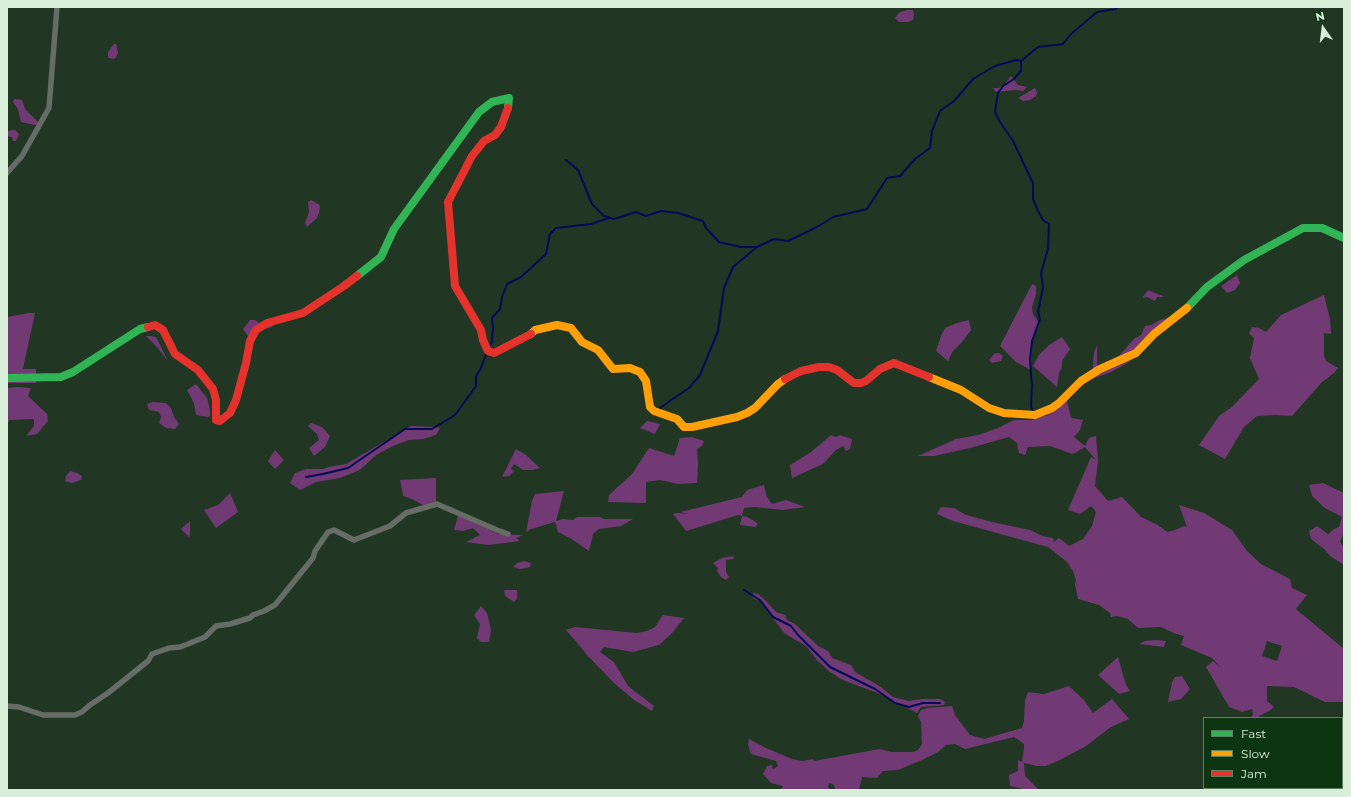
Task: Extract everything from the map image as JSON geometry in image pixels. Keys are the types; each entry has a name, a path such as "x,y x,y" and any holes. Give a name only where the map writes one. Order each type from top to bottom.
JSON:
{"street":[{"path":"7,173 22,156 49,108 57,7"},
{"path":"7,378 61,377 73,372 140,329 155,325 163,330 175,354 198,370 213,389 216,400 216,420 220,421 230,413 236,400 250,342 256,330 267,323 303,313 350,282 381,257 394,229 479,112 492,102 509,98 509,104 501,127 495,135 484,141 472,156 448,202 455,286 481,330 483,340 488,351 494,352 530,335 535,330 557,325 571,328 582,342 598,350 613,369 630,368 640,372 646,381 650,407 654,411 677,419 684,427 692,427 737,418 747,414 755,408 778,384 789,376 801,372 819,367 829,367 837,370 854,383 861,383 866,381 880,369 894,363 961,390 989,408 1004,413 1035,415 1038,412 1052,408 1082,381 1100,369 1136,353 1154,334 1187,308 1207,288 1244,260 1303,228 1322,228 1344,238"},
{"path":"7,706 19,707 43,715 75,715 82,712 90,705 108,694 148,660 152,654 165,649 180,647 188,644 205,637 216,626 230,624 250,618 253,615 275,605 313,558 315,551 328,532 334,530 354,540 390,526 406,513 437,504 508,534"}],"shaded area":[{"path":"913,10 913,20 908,22 899,22 895,18 900,12"},
{"path":"114,44 116,44 118,53 115,59 108,58 108,52"},
{"path":"1011,76 1018,85 1027,87 1023,91 1016,90 996,92 993,88 999,88 1005,84"},
{"path":"1035,88 1037,92 1036,96 1030,100 1023,101 1018,98"},
{"path":"14,99 22,100 25,109 39,123 39,126 21,122 18,109 13,102"},
{"path":"15,130 19,134 16,141 13,141 12,137 7,136 7,131"},
{"path":"311,200 320,205 319,213 317,218 307,227 305,223 309,212 308,202"},
{"path":"1237,275 1240,283 1235,290 1227,293 1221,286"},
{"path":"1032,284 1036,286 1036,294 1032,307 1033,314 1039,323 1032,341 1031,370 1016,362 1000,346"},
{"path":"1148,290 1165,297 1157,297 1155,301 1147,297 1142,298"},
{"path":"1324,295 1330,319 1331,334 1324,333 1324,356 1326,361 1338,368 1334,373 1322,382 1292,416 1257,416 1244,427 1225,459 1199,445 1219,416 1232,407 1259,379 1250,358 1254,338 1249,333 1252,327 1259,328 1266,332 1281,315"},
{"path":"35,313 23,369 36,369 36,383 7,383 7,317"},
{"path":"1178,315 1143,343 1129,362 1111,372 1092,379 1094,353 1097,345 1097,366 1102,367 1116,359 1134,339 1141,335 1145,326"},
{"path":"250,320 255,320 261,324 273,325 272,327 248,336 243,329"},
{"path":"969,320 971,330 953,351 948,361 936,351 945,328"},
{"path":"146,336 156,337 168,361 156,346"},
{"path":"1062,337 1070,349 1062,361 1057,387 1033,366 1039,355 1049,345"},
{"path":"995,353 999,353 1003,356 1001,361 992,363 989,360"},
{"path":"196,384 207,398 210,410 210,416 208,417 196,415 194,403 187,390"},
{"path":"7,388 31,388 28,396 47,414 48,421 37,434 26,436 34,426 34,419 10,420 7,423"},
{"path":"1066,397 1071,418 1083,420 1080,430 1074,437 1085,446 1089,438 1096,436 1098,461 1095,486 1108,501 1122,497 1141,517 1158,525 1167,532 1184,526 1187,527 1179,505 1204,513 1232,530 1247,551 1261,564 1290,579 1292,588 1307,595 1296,609 1344,649 1344,702 1325,702 1294,687 1267,686 1267,701 1274,707 1258,717 1252,717 1253,714 1252,709 1242,712 1229,707 1206,667 1213,661 1221,668 1212,658 1181,645 1184,636 1161,627 1138,628 1128,619 1117,616 1111,617 1110,613 1099,605 1078,599 1075,584 1076,580 1073,571 1066,561 1048,547 953,521 937,514 941,507 954,508 966,515 1030,530 1042,536 1053,538 1054,542 1059,538 1069,546 1083,539 1092,526 1096,512 1091,506 1080,514 1068,510 1091,457 1096,460 1085,447 1073,454 1050,446 1028,447 1025,455 1019,453 1017,443 1009,437 934,456 918,456 956,439 978,435 998,428 1014,420 1033,420 1043,416 1050,416 1046,415","holes":["1267,641 1282,646 1277,661 1262,656"]},
{"path":"153,402 166,403 171,408 174,417 179,424 175,429 166,428 159,423 161,417 159,412 149,410 147,404"},
{"path":"647,421 660,424 655,434 640,428"},
{"path":"311,423 322,427 330,436 325,447 314,456 309,448 319,440 317,434 308,426"},
{"path":"411,426 440,428 436,435 423,439 409,440 393,446 376,455 360,470 340,478 316,482 300,490 290,483 295,473 306,469 323,469 346,464"},
{"path":"831,435 836,437 840,435 852,439 850,449 846,451 843,446 836,450 823,464 792,478 790,465 811,452"},
{"path":"692,437 704,441 702,446 697,449 697,483 678,484 660,480 646,482 646,503 608,502 609,495 632,474 649,448 674,456 680,438"},
{"path":"516,449 526,455 540,468 523,470 514,464 511,469 514,471 509,476 502,477"},
{"path":"275,450 284,460 275,469 268,461"},
{"path":"70,471 82,476 81,480 72,483 65,481 66,476"},
{"path":"436,478 436,504 423,505 403,496 400,480"},
{"path":"1323,483 1344,493 1344,532 1340,542 1344,548 1344,565 1330,556 1324,549 1311,539 1309,531 1317,526 1328,534 1339,527 1342,517 1325,508 1312,496 1309,485"},
{"path":"764,485 767,497 772,504 786,500 805,507 783,510 754,507 744,508 742,516 738,515 686,531 673,514 688,514 680,512 742,497 747,490"},
{"path":"564,491 556,521 563,519 573,520 577,517 633,519 621,526 599,529 593,534 589,551 558,532 555,522 531,529 526,532 532,501 535,494"},
{"path":"230,493 238,512 216,528 204,510 218,505"},
{"path":"458,515 498,534 523,535 516,538 520,541 489,545 466,542 480,535 473,528 463,531 454,530"},
{"path":"742,516 753,520 758,524 755,527 740,525"},
{"path":"190,521 190,534 189,537 181,529"},
{"path":"733,556 734,559 726,560 726,572 729,577 726,580 721,577 717,571 718,568 713,563 722,558"},
{"path":"524,561 531,563 530,567 521,569 513,567 517,563"},
{"path":"504,590 517,590 517,599 514,602 505,596"},
{"path":"753,593 758,594 776,612 785,615 787,620 795,624 818,646 828,651 832,658 851,665 855,672 881,687 893,697 909,701 921,699 940,699 945,702 944,705 921,707 917,713 903,705 895,703 885,696 843,680 830,672 817,660 806,646 784,633 760,601 753,598"},
{"path":"481,606 487,613 491,630 489,642 481,642 477,638 480,624 474,615"},
{"path":"663,615 684,618 672,633 659,645 633,652 604,647 600,652 614,662 628,686 654,706 652,711 634,700 614,683 586,654 566,630 575,627 637,633 647,631 655,627"},
{"path":"1145,641 1166,641 1164,647 1139,644"},
{"path":"1118,657 1126,685 1130,691 1119,694 1098,675"},
{"path":"1182,676 1190,689 1181,699 1168,702 1172,682 1175,677"},
{"path":"1069,686 1084,700 1093,713 1112,699 1129,719 1111,727 1086,746 1046,766 1037,766 1024,763 1025,776 1039,790 1028,790 1010,786 1009,775 1018,771 1018,760 1022,762 1024,748 1024,744 1014,737 965,749 955,744 946,745 938,752 898,770 883,771 877,778 862,777 859,790 835,790 833,784 829,783 828,787 830,790 781,790 783,786 771,783 763,774 767,766 772,765 773,769 778,766 776,761 751,754 748,744 749,739 792,759 803,761 813,759 814,761 880,749 891,752 913,752 918,750 922,744 921,722 918,716 921,710 952,706 955,715 970,735 984,739 1022,728 1024,721 1025,700 1028,692 1044,694"}],"waterway":[{"path":"1033,413 1031,406 1032,386 1030,360 1032,341 1040,319 1038,312 1043,287 1041,273 1048,249 1049,224 1043,220 1038,211 1033,199 1033,183 1013,141 995,112 998,93 1003,86 1014,79 1021,71 1021,61 1038,47 1063,44 1071,34 1097,12 1116,9 1118,7"},
{"path":"566,160 578,170 592,204 604,216 614,219 636,212 646,216 661,211 678,213 703,221 706,228 719,242 741,247 757,247 774,239 788,241 817,227 833,217 867,209 887,178 900,176 915,159 930,148 932,131 940,111 954,101 973,79 995,66 1016,60 1021,61"},
{"path":"489,348 492,341 492,318 500,309 502,297 507,284 521,277 546,254 550,234 556,228 591,224 609,218"},
{"path":"659,409 689,388 700,375 718,331 724,288 733,267 757,247"},
{"path":"306,477 348,468 405,429 432,429 455,415 476,386 476,376 487,352"},
{"path":"744,590 760,600 773,617 791,626 830,667 875,689 895,703 909,707 923,703 940,703"}],"traffic: fast":[{"path":"357,276 381,257 394,229 479,112 492,102 509,98 508,108"},
{"path":"1187,308 1207,287 1244,260 1303,228 1322,228 1344,238"},
{"path":"7,378 61,377 73,372 140,329 148,327"}],"traffic: slow":[{"path":"929,377 961,390 989,408 1004,413 1035,415 1052,408 1081,381 1100,369 1136,353 1154,334 1187,308"},
{"path":"531,334 535,330 557,325 571,328 582,342 598,350 613,369 630,368 640,372 646,381 650,407 654,411 677,419 684,427 692,427 737,417 747,413 755,408 778,384 785,379"}],"traffic: jam":[{"path":"508,108 501,127 495,135 484,141 472,156 448,202 455,286 481,330 483,340 488,351 494,353 531,334"},
{"path":"148,327 155,325 163,330 175,354 198,370 213,389 216,400 216,420 220,421 230,413 236,400 250,341 256,330 267,323 303,313 357,276"},
{"path":"785,379 801,371 819,367 829,367 837,370 854,383 861,383 866,381 880,369 894,363 929,377"}]}
